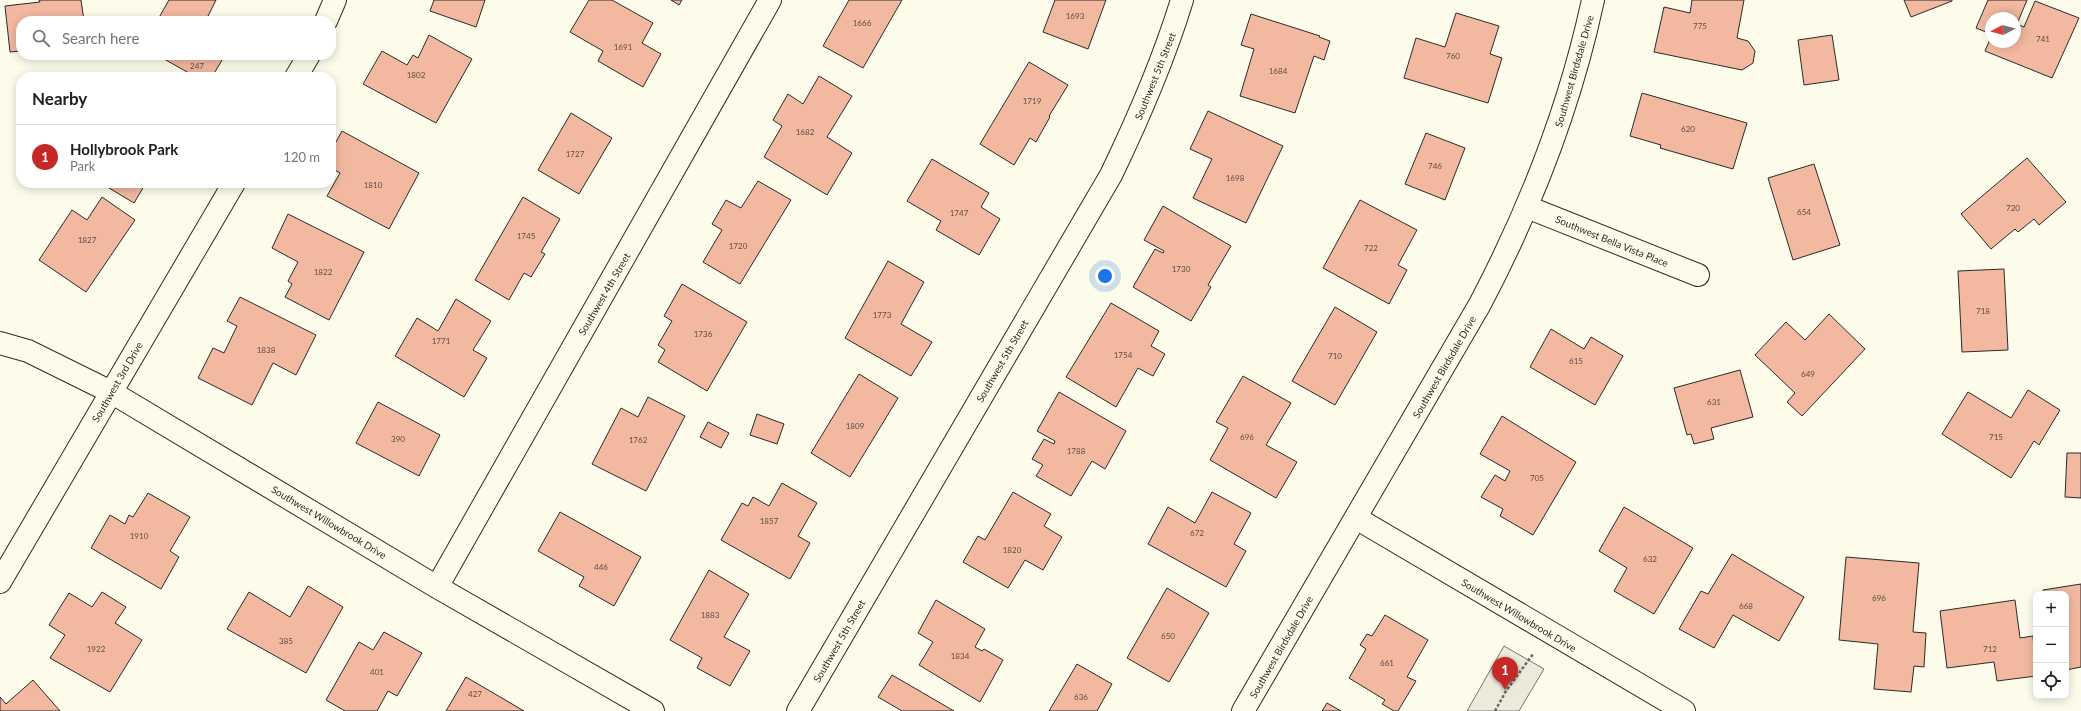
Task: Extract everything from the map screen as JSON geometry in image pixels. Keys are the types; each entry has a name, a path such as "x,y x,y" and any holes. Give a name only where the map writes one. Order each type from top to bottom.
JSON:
{"street":[{"path":"328,16 335,0"},
{"name":"Southwest 4th Street","path":"438,588 770,0"},
{"name":"Southwest 5th Street","path":"798,711 1111,175 1139,117 1167,50 1182,0"},
{"name":"Southwest Birdsdale Drive","path":"1243,711 1480,304 1505,256 1550,151 1585,40 1594,0"},
{"path":"299,72 306,60"},
{"name":"Southwest 3rd Drive","path":"0,582 231,188"},
{"name":"Southwest Bella Vista Place","path":"1527,207 1698,275"},
{"name":"Southwest Willowbrook Drive","path":"0,343 28,351 111,392 438,588 653,711"},
{"name":"Southwest Willowbrook Drive","path":"1356,518 1547,632 1684,711"}],"path":[{"path":"1495,711 1506,691 1547,632"}],"shaded area":[{"path":"1504,646 1544,669 1519,711 1467,711"}],"building":[{"path":"39,0 81,0 83,16 16,16 16,51 10,52 5,6 40,2"},
{"path":"169,0 216,0 208,16 160,16"},
{"path":"434,0 485,0 476,27 430,11"},
{"path":"589,0 612,0 653,23 642,43 661,54 643,87 598,61 603,51 570,32"},
{"path":"671,0 682,0 679,5"},
{"path":"849,0 902,0 863,68 823,46"},
{"path":"1055,0 1106,0 1088,49 1043,32"},
{"path":"1692,0 1744,0 1737,38 1748,41 1755,51 1753,63 1742,70 1654,52 1664,7 1690,13"},
{"path":"1904,0 1952,0 1952,1 1911,17"},
{"path":"1988,0 2027,0 2021,14 2021,12 1985,12 1985,32 1976,28"},
{"path":"2035,1 2079,18 2052,78 1985,51 1986,48 2021,48 2021,26 2024,27"},
{"path":"1456,13 1499,26 1490,54 1502,58 1488,103 1404,78 1416,38 1445,47"},
{"path":"1251,14 1320,36 1319,37 1330,41 1324,60 1314,56 1295,113 1240,96 1254,49 1241,45"},
{"path":"429,35 472,59 436,123 363,84 382,51 407,65 413,55 418,58"},
{"path":"1832,35 1839,80 1804,85 1798,40"},
{"path":"166,60 222,60 215,72 187,72"},
{"path":"1029,62 1068,85 1049,116 1050,117 1036,142 1030,138 1014,165 980,144"},
{"path":"819,76 852,96 827,137 852,153 827,195 764,157 782,126 773,120 788,94 803,104"},
{"path":"1642,93 1747,123 1733,169 1660,148 1661,145 1630,136"},
{"path":"1208,111 1283,146 1246,223 1193,198 1212,159 1190,149"},
{"path":"571,113 612,138 579,194 538,170"},
{"path":"342,131 419,173 389,229 327,196 332,188 336,188 336,180 340,173 336,171 336,142"},
{"path":"1426,133 1465,148 1445,200 1405,184"},
{"path":"2027,158 2066,202 2039,225 2034,219 2018,232 2015,229 1991,249 1961,214"},
{"path":"932,159 989,193 981,207 1000,219 979,255 936,230 941,221 907,201"},
{"path":"1814,164 1840,245 1793,260 1768,178"},
{"path":"758,181 791,200 740,284 703,262 722,230 712,224 726,200 741,208"},
{"path":"109,188 143,188 134,203"},
{"path":"102,197 135,220 86,292 39,260 72,210 87,220"},
{"path":"523,197 560,219 541,252 545,254 531,277 524,273 509,300 475,280"},
{"path":"1360,200 1417,230 1398,265 1407,270 1389,304 1323,268"},
{"path":"1163,206 1231,246 1208,285 1211,287 1191,321 1133,287 1155,249 1163,253 1164,251 1144,240"},
{"path":"288,214 364,252 329,320 285,297 292,284 288,281 298,262 272,248"},
{"path":"888,261 924,282 901,324 932,342 911,376 845,338"},
{"path":"2004,269 2008,350 1962,352 1958,271"},
{"path":"682,284 747,322 707,391 658,362 665,350 658,345 672,321 664,316"},
{"path":"240,297 316,335 296,375 273,363 252,405 198,378 213,348 224,353 237,326 227,321"},
{"path":"456,299 491,321 473,350 487,358 464,397 395,356 417,318 438,331"},
{"path":"1111,303 1159,331 1151,346 1165,354 1153,376 1138,368 1116,407 1066,377"},
{"path":"1335,307 1377,332 1335,405 1292,381"},
{"path":"1829,314 1865,349 1802,416 1787,402 1795,393 1755,355 1786,322 1805,340"},
{"path":"1551,329 1584,349 1591,337 1623,356 1595,405 1530,367"},
{"path":"1740,370 1753,417 1711,428 1714,439 1694,444 1691,434 1687,435 1674,388"},
{"path":"859,374 898,398 850,477 811,453"},
{"path":"1243,376 1291,403 1266,445 1297,462 1276,498 1210,460 1228,428 1216,422"},
{"path":"2028,390 2060,410 2039,445 2034,441 2011,478 1942,434 1968,392 2011,418"},
{"path":"1059,392 1126,431 1105,469 1092,461 1071,496 1036,476 1043,465 1032,459 1044,439 1054,444 1055,441 1037,431"},
{"path":"648,397 685,416 646,491 592,464 621,408 638,417"},
{"path":"378,402 440,435 419,476 356,443"},
{"path":"757,414 784,424 777,444 750,435"},
{"path":"1502,416 1576,462 1533,535 1500,516 1503,509 1481,497 1495,475 1505,481 1510,471 1480,454"},
{"path":"708,422 729,433 721,448 700,437"},
{"path":"2067,453 2081,453 2081,498 2065,497"},
{"path":"782,483 817,503 798,536 810,543 790,579 721,540 742,503 748,506 753,497 769,506"},
{"path":"1013,492 1051,514 1044,526 1062,537 1043,570 1025,560 1008,588 963,562 978,536 985,540"},
{"path":"1212,492 1251,513 1234,544 1246,551 1226,587 1148,544 1168,507 1195,523"},
{"path":"148,493 190,517 170,551 179,557 161,589 91,548 110,515 125,524 129,515 133,517"},
{"path":"1624,507 1693,548 1654,614 1614,591 1627,568 1599,551"},
{"path":"560,512 641,557 614,606 579,586 584,577 538,551"},
{"path":"1732,554 1804,597 1779,641 1733,615 1714,648 1679,629 1701,591 1708,594"},
{"path":"1846,557 1919,563 1913,632 1926,633 1924,667 1914,666 1911,692 1874,689 1878,644 1839,640"},
{"path":"709,570 749,594 724,637 750,651 730,686 697,668 702,658 670,640"},
{"path":"2081,584 2081,667 2069,669 2069,591 2043,590"},
{"path":"308,586 343,607 306,673 227,629 249,592 290,617"},
{"path":"1167,588 1209,613 1169,682 1127,658"},
{"path":"102,592 126,607 115,623 142,640 110,692 50,658 65,635 49,625 69,593 92,607"},
{"path":"936,600 985,629 975,647 982,651 984,649 1003,660 980,702 919,665 933,642 918,633"},
{"path":"2015,600 2020,638 2033,636 2033,676 1997,681 1994,662 1947,668 1940,611"},
{"path":"1385,615 1428,640 1407,677 1416,681 1398,711 1394,711 1382,704 1385,700 1349,678 1366,649 1360,645 1367,634 1372,636"},
{"path":"384,632 422,653 397,696 388,691 377,711 345,711 326,700 359,642 373,650"},
{"path":"1077,664 1112,684 1097,711 1049,711"},
{"path":"892,675 954,711 902,711 878,697"},
{"path":"466,677 524,711 446,711"},
{"path":"33,680 60,711 0,711 0,697 6,704"},
{"path":"1327,703 1341,711 1322,711"}],"place":[{"name":"Hollybrook Park","path":"1505,690"}]}
